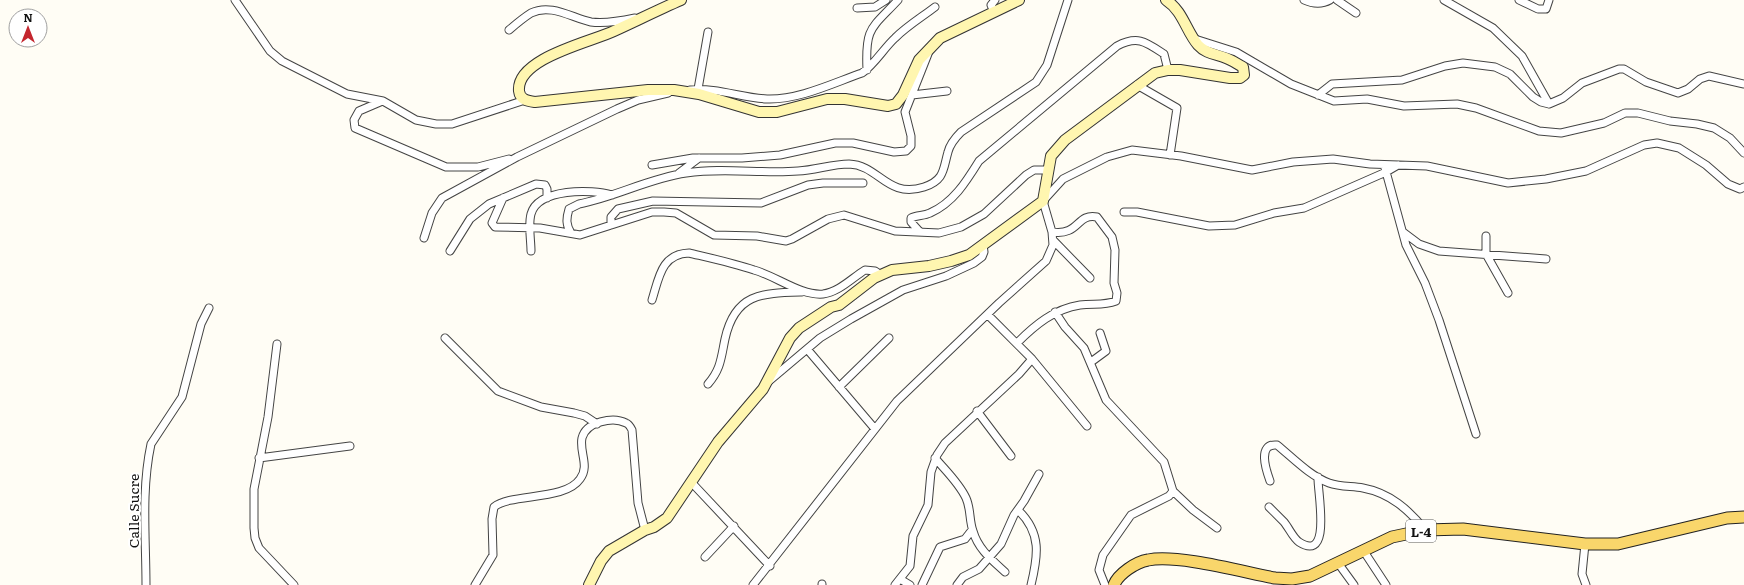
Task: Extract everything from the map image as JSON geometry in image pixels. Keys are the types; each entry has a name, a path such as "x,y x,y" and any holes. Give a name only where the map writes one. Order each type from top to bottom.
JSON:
{"main road":[{"name":"L-4","path":"1114,585 1124,573 1147,560 1175,560 1276,578 1292,578 1310,576 1392,537 1425,530 1463,529 1584,544 1618,544 1727,518 1744,517"}],"street":[{"path":"235,0 270,51 282,61 347,94 383,101 416,120 436,124 452,124 525,100 535,102 648,90 678,91 699,94 759,112 777,112 827,99 845,99 888,106 896,104 903,95 919,60 940,38 1019,0"},
{"path":"525,100 519,94 518,86 522,76 531,68 567,47 613,31 681,0"},
{"path":"857,8 875,7 886,0"},
{"path":"867,70 866,50 869,33 876,21 898,0"},
{"path":"994,12 991,5 995,0"},
{"path":"572,233 567,226 569,210 579,204 686,173 714,171 799,171 838,164 854,164 864,168 894,187 910,191 926,186 940,177 946,166 948,152 953,140 961,132 1036,82 1047,65 1068,0"},
{"path":"753,585 770,566 898,401 1046,261 1054,245 1043,200 1051,156 1065,140 1155,73 1168,70 1235,78 1244,75 1243,67 1225,57 1209,53 1199,46 1177,10 1166,0"},
{"path":"1304,0 1313,4 1323,3 1330,0"},
{"path":"1337,0 1356,13"},
{"path":"1444,0 1493,28 1522,56 1549,104"},
{"path":"1519,0 1538,9 1546,9 1549,0"},
{"path":"424,238 432,213 442,198 517,157 638,100 678,91 698,89 743,97 777,99 799,94 867,70 880,52 896,36 935,7"},
{"path":"509,30 532,13 546,10 557,10 592,22 610,22 641,17"},
{"path":"698,89 708,32"},
{"path":"920,232 911,222 911,218 928,214 945,205 965,183 979,161 1117,46 1136,40 1146,42 1164,54 1168,70"},
{"path":"1195,40 1236,52 1290,84 1334,101 1367,100 1404,106 1457,104 1476,108 1539,132 1561,133 1604,123 1626,113 1638,113 1670,121 1698,124 1714,128 1730,138 1744,153"},
{"path":"652,165 699,158 742,158 780,155 835,143 853,143 894,152 906,151 911,146 911,136 905,112 930,48"},
{"path":"1318,95 1332,84 1402,80 1445,66 1463,63 1495,67 1510,74 1533,97 1541,102 1549,104 1563,98 1582,83 1618,69 1624,69 1646,82 1678,92 1688,89 1700,79 1710,76 1744,84"},
{"path":"1137,85 1177,108 1170,154"},
{"path":"912,95 947,91"},
{"path":"383,101 359,111 354,120 355,128 446,167 478,167 517,157"},
{"path":"589,585 601,561 609,551 645,530 654,527 666,518 692,483 718,442 766,383 790,338 799,328 831,307 839,305 874,278 892,270 951,261 969,255 1043,200 1063,179 1106,157 1132,150 1170,154 1252,170 1293,162 1333,159 1427,166 1508,183 1526,182 1586,171 1644,145 1657,143 1668,144 1679,148 1706,165 1728,184 1740,189 1744,187"},
{"path":"676,176 699,158"},
{"path":"1384,164 1406,245 1425,283 1439,320 1476,434"},
{"path":"1124,212 1137,212 1209,226 1235,225 1274,213 1304,208 1386,172 1398,165"},
{"path":"503,198 492,223 496,227 531,228 580,235 652,212 676,213 714,235 757,236 786,241 792,240 828,219 844,215 895,231 939,233 961,227 984,214 1034,170 1048,170"},
{"path":"611,225 611,217 618,209 653,201 761,203 776,199 808,185 823,183 863,183"},
{"path":"450,251 470,219 489,204 536,184 545,185 547,189 547,198"},
{"path":"531,252 531,214 536,205 547,198 559,194 588,190 612,195"},
{"path":"1017,343 1041,321 1055,312 1080,305 1105,305 1116,301 1117,293 1114,283 1115,250 1112,237 1097,217 1090,216 1085,218 1070,232 1052,236"},
{"path":"1403,232 1419,244 1429,249 1546,259"},
{"path":"1052,236 1090,278"},
{"path":"1486,236 1486,254 1508,293"},
{"path":"766,383 820,338 851,319 903,290 946,276 974,263 982,257 984,252 983,245"},
{"path":"652,300 662,266 673,257 684,253 753,269 773,276 802,292"},
{"path":"708,384 717,374 731,323 741,304 753,297 772,293 802,292 824,294 836,290 865,270 875,271 881,275"},
{"name":"Calle Sucre","path":"146,585 144,491 151,444 182,397 201,324 209,308"},
{"path":"1055,312 1065,327 1084,348 1106,400 1164,462 1173,491 1193,510 1217,528"},
{"path":"988,315 1032,359 1087,426"},
{"path":"1091,362 1106,351 1100,333"},
{"path":"445,338 498,391 541,407 585,416 597,424"},
{"path":"839,387 889,338"},
{"path":"278,344 268,417 254,489 255,538 259,548 294,585"},
{"path":"807,349 875,429"},
{"path":"910,585 897,582 910,566 913,536 928,505 931,472 936,458 945,442 1019,374 1032,359"},
{"path":"977,411 1011,456"},
{"path":"475,585 493,555 492,519 494,507 504,502 555,493 577,483 583,473 584,467 581,445 582,436 588,428 605,421 627,423 632,430 638,503 645,530"},
{"path":"1270,481 1265,466 1265,455 1267,448 1272,444 1277,445 1318,477 1330,483 1364,488 1395,501 1408,510 1425,530"},
{"path":"259,458 350,446"},
{"path":"936,458 965,497 969,506 972,530 977,542 988,558 1005,572"},
{"path":"957,585 963,577 979,568 1001,544 1018,510 1039,474"},
{"path":"1269,506 1285,522 1298,541 1308,545 1315,544 1320,539 1322,529 1318,477"},
{"path":"692,483 770,566"},
{"path":"1105,585 1099,570 1103,555 1131,515 1162,500 1173,491"},
{"path":"1018,510 1026,518 1036,539 1036,562 1031,585"},
{"path":"705,557 734,526"},
{"path":"922,585 940,547 965,539 972,530"},
{"path":"1584,544 1582,574 1586,585"},
{"path":"1363,550 1386,585"},
{"path":"1338,563 1354,585"}]}
